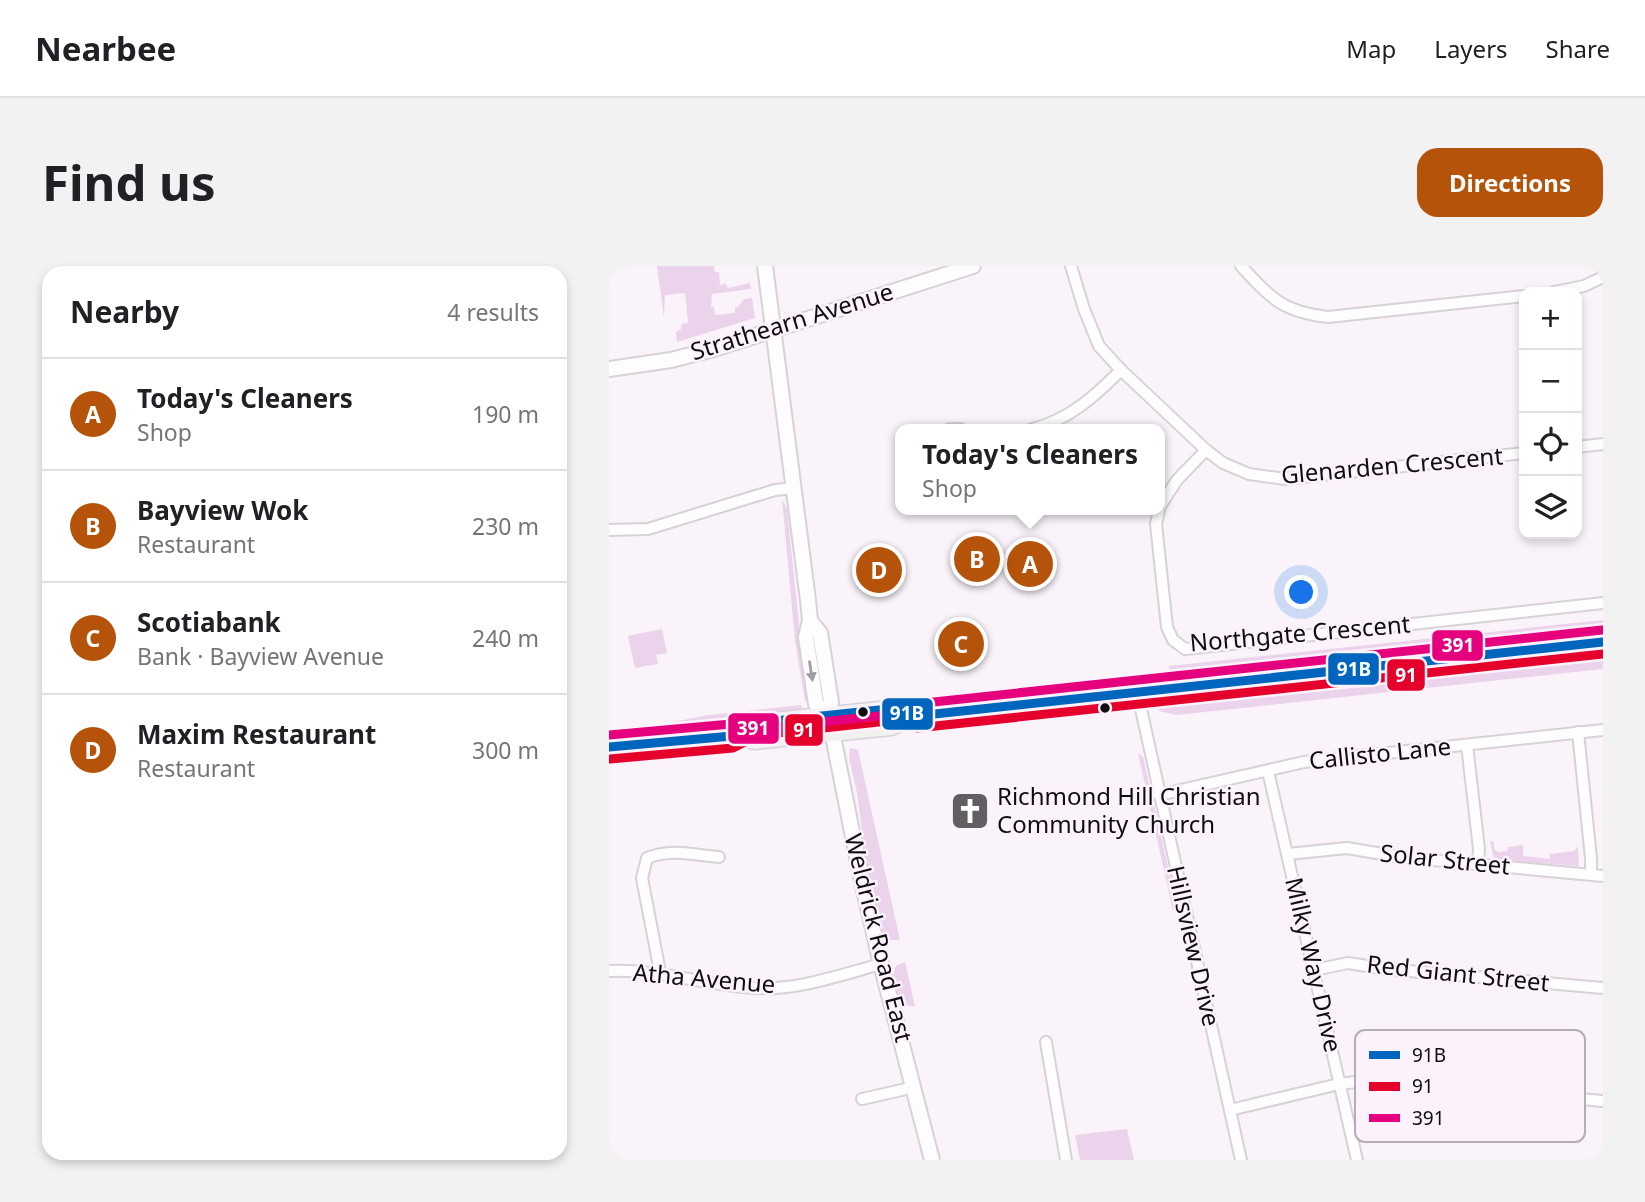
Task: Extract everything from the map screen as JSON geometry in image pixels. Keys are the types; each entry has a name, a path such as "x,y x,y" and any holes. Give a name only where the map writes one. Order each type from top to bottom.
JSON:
{"main road":[{"path":"609,747 732,736 755,741 891,727 916,716 1603,642"},
{"path":"732,736 755,723 889,709 916,716"}],"street":[{"name":"Weldrick Road East","path":"765,266 810,621 806,637 816,704 829,716 881,964 932,1160"},
{"name":"Strathearn Avenue","path":"609,369 671,359 773,330 973,266"},
{"name":"Glenarden Crescent","path":"1071,266 1099,346 1206,450 1237,470 1261,477 1285,479 1519,454"},
{"path":"1241,266 1288,309 1328,317 1519,297"},
{"path":"1579,287 1603,277"},
{"path":"1045,424 1067,416 1093,397 1121,370"},
{"path":"1582,446 1603,444"},
{"name":"Northgate Crescent","path":"1165,499 1177,480 1206,450"},
{"path":"609,530 648,529 775,490 794,488"},
{"name":"Northgate Crescent","path":"1158,515 1156,524 1167,627 1173,640 1185,649 1603,603"},
{"name":"Hillsview Drive","path":"1137,691 1241,1160"},
{"name":"Callisto Lane","path":"1159,795 1304,762 1603,730"},
{"path":"1578,732 1591,858 1597,875"},
{"path":"1467,745 1479,849 1478,864"},
{"name":"Milky Way Drive","path":"1268,771 1357,1160"},
{"name":"Solar Street","path":"1288,854 1347,848 1400,857 1597,875"},
{"path":"660,972 642,878 647,858 659,853 678,852 719,857"},
{"name":"Red Giant Street","path":"1314,970 1355,963 1386,969 1603,988"},
{"name":"Atha Avenue","path":"609,971 660,972 690,981 757,988 803,984 881,964"},
{"path":"1046,1042 1066,1160"},
{"path":"1230,1110 1355,1082"},
{"path":"862,1099 915,1087"},
{"path":"1585,1099 1603,1101"}],"shaded area":[{"path":"657,266 714,266 715,272 719,272 720,285 726,284 728,288 750,283 751,289 712,294 711,307 714,307 715,315 735,313 735,307 744,299 752,298 755,318 677,342 676,332 681,329 682,324 688,323 685,293 665,295 664,318"},
{"path":"782,499 787,509 807,701 795,641"},
{"path":"1603,620 1603,628 1170,674 1169,666"},
{"path":"662,629 667,653 656,655 658,664 635,668 628,636"},
{"path":"1603,659 1603,669 1177,715 1159,711 1159,707 1167,705"},
{"path":"800,705 803,708 791,714 678,726 668,723 709,715"},
{"path":"850,748 858,750 900,940 889,940 882,930 866,861 857,793 849,758"},
{"path":"1138,753 1143,757 1177,906 1173,911"},
{"path":"1494,841 1494,849 1498,852 1507,851 1508,847 1523,845 1523,856 1550,859 1550,854 1574,851 1578,846 1579,866 1494,860 1490,842"},
{"path":"905,962 915,1006 903,1004 895,993 894,972 896,966"},
{"path":"1127,1129 1134,1160 1080,1160 1075,1135"}],"transit line":[{"name":"391","path":"609,735 731,724 756,729 888,715 915,704 1602,630"},
{"name":"91B","path":"609,747 732,736 755,723 889,709 916,716 1603,642"},
{"name":"91","path":"610,759 733,748 759,735 888,721 917,728 1603,654"}],"place":[{"name":"Bayview Wok","path":"977,559"},
{"name":"Today's Cleaners","path":"1030,564"},
{"name":"Maxim Restaurant","path":"879,570"},
{"name":"Scotiabank","path":"961,644"},
{"name":"Richmond Hill Christian Community Church","path":"970,811"}]}
